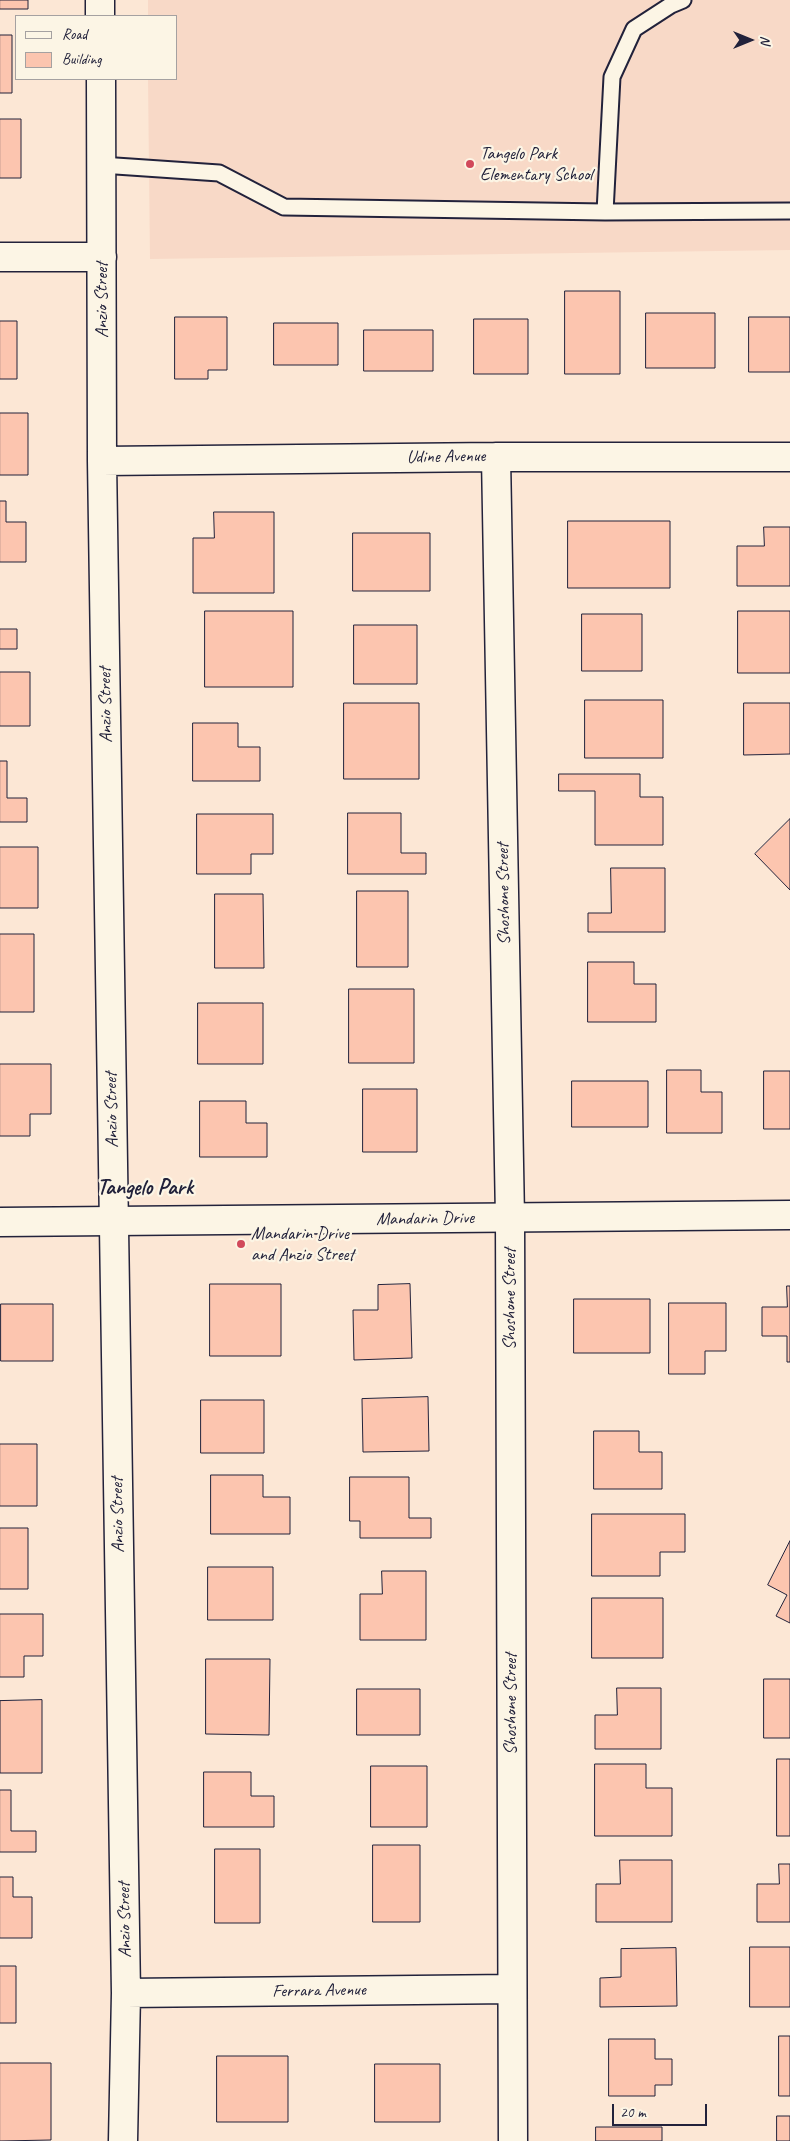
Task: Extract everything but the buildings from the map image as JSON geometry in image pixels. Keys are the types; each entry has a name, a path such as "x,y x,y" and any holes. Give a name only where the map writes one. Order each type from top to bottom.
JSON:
{"street":[{"path":"100,0 100,15"},
{"name":"Anzio Street","path":"101,80 102,461 126,1993 123,2141"},
{"path":"0,257 102,257"},
{"name":"Udine Avenue","path":"102,461 496,457 790,457"},
{"name":"Shoshone Street","path":"496,457 510,1218 512,2141"},
{"name":"Mandarin Drive","path":"0,1222 790,1215"},
{"name":"Ferrara Avenue","path":"126,1993 512,1988"}],"lane":[{"path":"606,212 612,77 634,29 671,5 683,0"},
{"path":"101,165 219,173 284,207 606,212 790,211"}],"shaded area":[{"name":"Tangelo Park Elementary School","path":"148,0 790,0 790,250 150,259 148,80 178,80 178,15 148,15"}],"place":[{"name":"Tangelo Park Elementary School","path":"470,164"},
{"name":"Mandarin Drive and Anzio Street","path":"241,1244"}],"district":[{"name":"Tangelo Park","path":"145,1188"}]}
